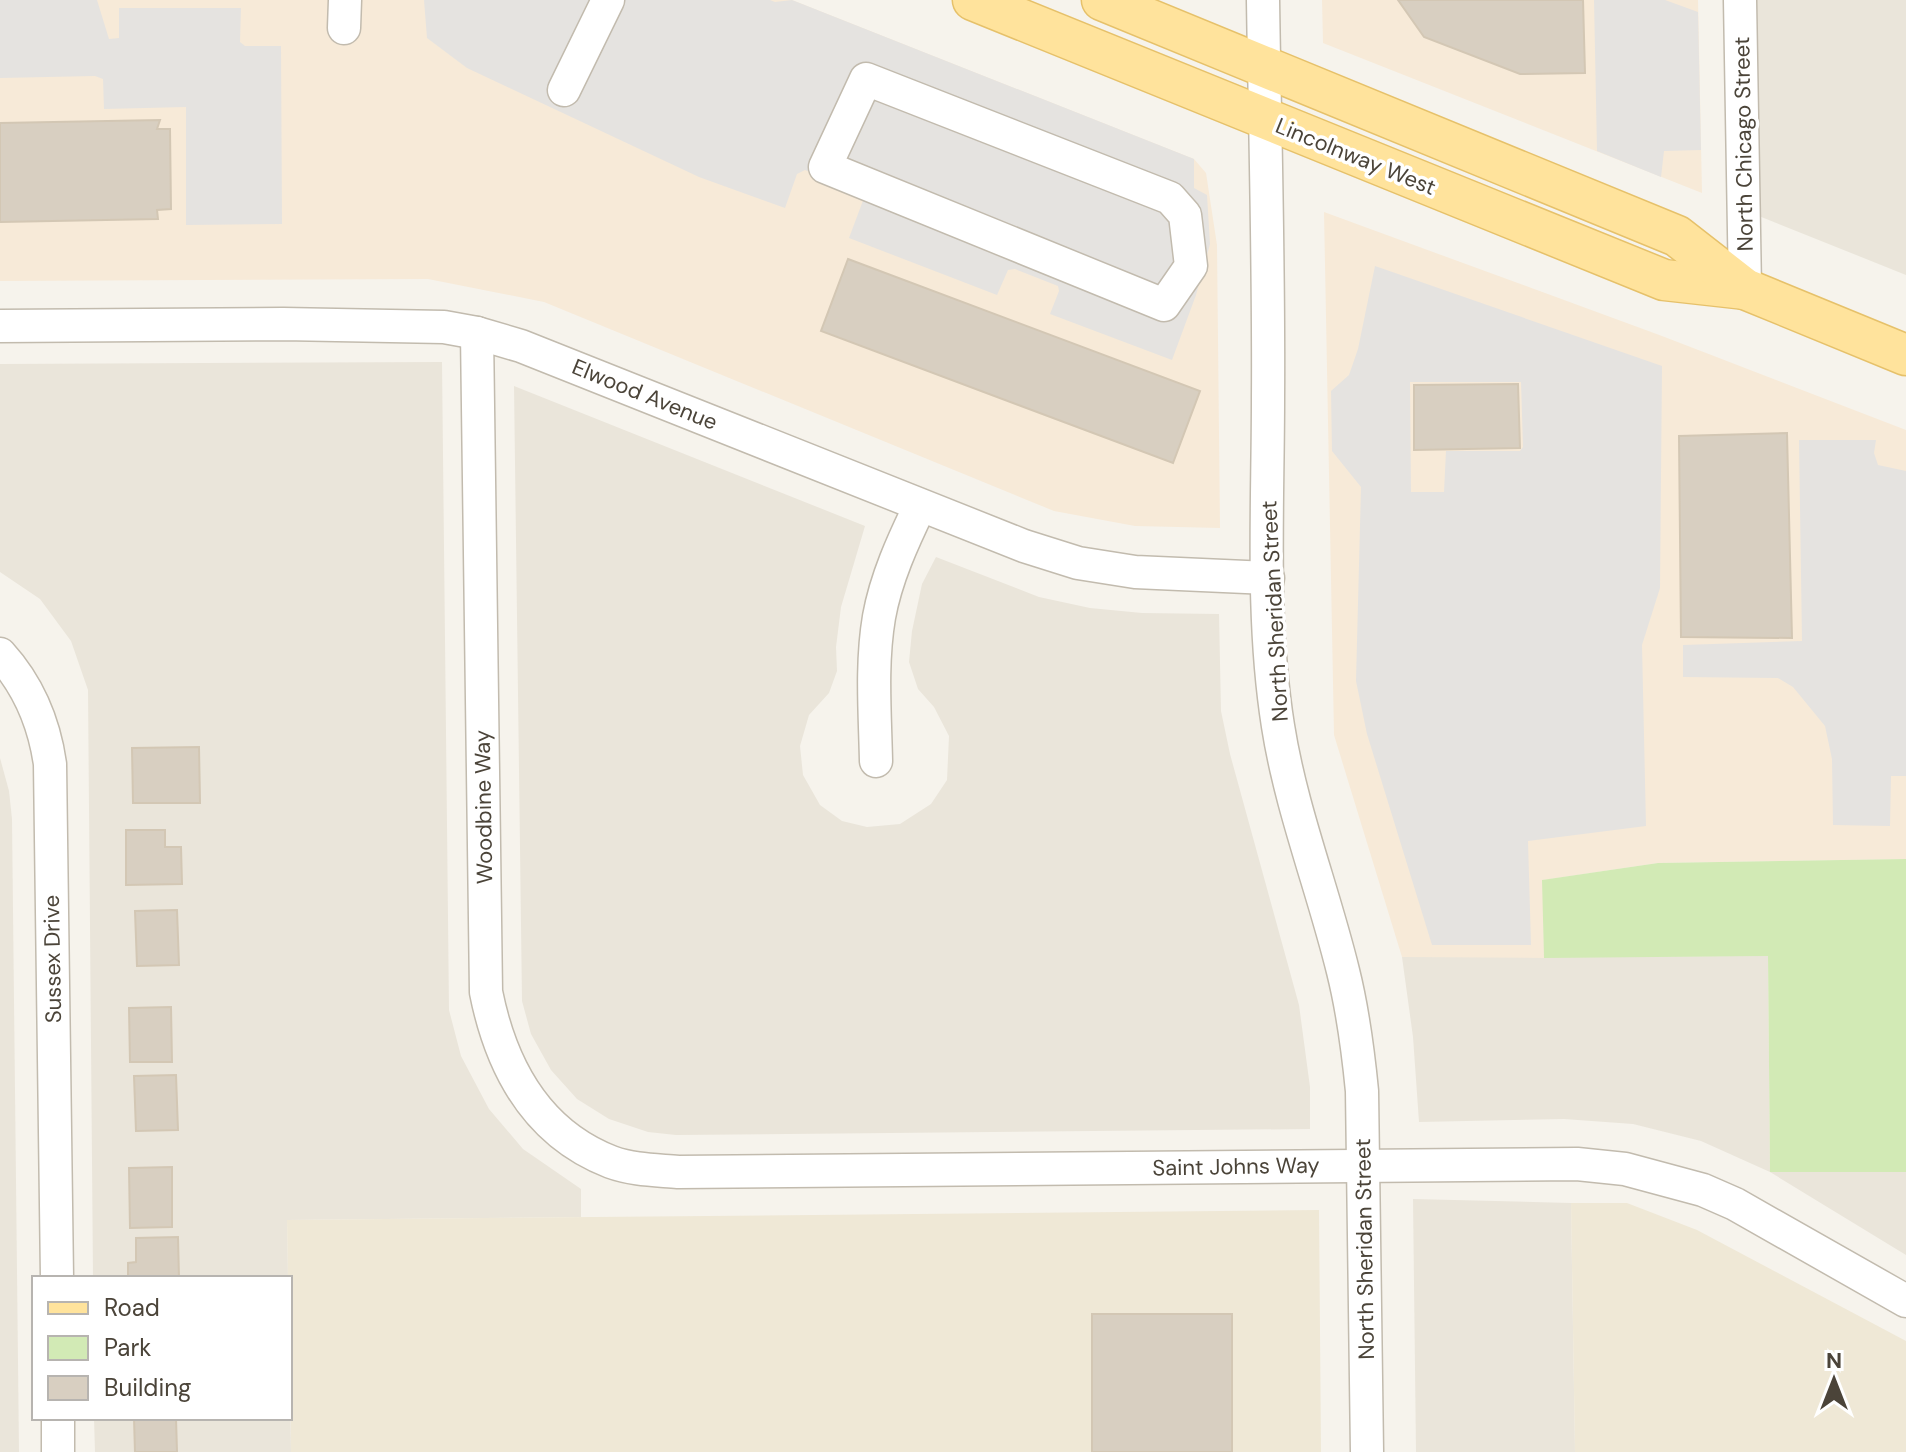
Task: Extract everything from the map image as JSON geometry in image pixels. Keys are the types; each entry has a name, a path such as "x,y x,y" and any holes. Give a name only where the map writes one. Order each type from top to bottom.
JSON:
{"main road":[{"name":"Lincolnway West","path":"973,0 1664,280 1745,289"},
{"name":"Lincolnway West","path":"1102,0 1677,236 1745,289 1906,355"}],"street":[{"path":"564,90 608,0"},
{"name":"North Sheridan Street","path":"1263,0 1267,120 1268,578 1278,724 1289,783 1343,970 1356,1032 1362,1091 1364,1165 1367,1452"},
{"name":"North Chicago Street","path":"1740,0 1745,289"},
{"path":"866,79 1170,198 1185,215 1191,266 1164,305 825,167 866,79"},
{"name":"Elwood Avenue","path":"0,326 283,324 444,327 477,333 521,346 920,506 1078,563 1135,572 1268,578"},
{"name":"Woodbine Way","path":"477,333 486,992 494,1031 508,1067 529,1100 556,1128 584,1148 612,1162 645,1170 678,1172"},
{"path":"876,761 874,678 879,618 888,583 920,506"},
{"name":"Sussex Drive","path":"0,654 16,672 35,703 50,764 57,1276"},
{"name":"Saint Johns Way","path":"678,1172 1577,1164 1625,1169 1703,1190 1735,1204 1906,1301"},
{"path":"58,1420 58,1452"}],"shaded area":[{"path":"0,0 792,0 1194,159 1206,173 1217,245 1220,528 1135,526 1054,511 544,302 428,279 0,281"},
{"path":"0,0 97,0 109,39 119,38 119,8 241,8 240,42 245,46 281,46 282,224 186,225 186,107 104,109 103,79 95,76 0,78"},
{"path":"424,0 792,0 1194,159 1194,188 1207,195 1210,244 1196,295 1172,360 1050,314 1058,286 1015,269 1008,270 997,295 849,238 864,198 863,193 805,170 797,174 785,208 699,177 467,68 427,38"},
{"path":"1322,0 1698,0 1702,193 1323,43"},
{"path":"1594,0 1665,0 1698,12 1701,150 1664,151 1661,177 1597,151"},
{"path":"1724,0 1906,0 1906,275 1744,210"},
{"path":"1324,212 1662,336 1906,430 1906,859 1658,863 1543,880 1544,958 1402,957 1334,735"},
{"path":"1375,266 1662,366 1660,588 1642,645 1646,826 1528,841 1531,945 1432,945 1367,734 1356,681 1361,487 1332,451 1331,391 1349,375 1358,349","holes":["1410,382 1521,382 1523,447 1520,451 1446,451 1444,492 1411,492"]},
{"path":"442,362 449,1010 461,1056 489,1109 523,1149 581,1189 581,1217 287,1220 288,1276 93,1276 88,690 71,641 40,599 0,572 0,364"},
{"path":"514,386 865,526 841,607 836,647 837,671 829,693 809,715 800,746 803,775 820,805 842,821 867,827 900,824 931,804 947,780 949,736 934,707 918,689 909,662 922,584 936,557 1039,597 1090,608 1142,613 1219,614 1221,711 1299,1005 1310,1087 1310,1129 676,1135 648,1132 609,1119 577,1099 551,1070 531,1034 522,1001"},
{"path":"1799,440 1876,440 1874,453 1878,465 1906,471 1906,776 1891,776 1890,826 1833,825 1832,759 1825,726 1793,687 1778,678 1683,677 1683,645 1802,641"},
{"path":"0,758 9,791 12,819 19,1452 0,1452"},
{"path":"1768,956 1770,1171 1906,1172 1906,1255 1770,1172 1701,1141 1633,1124 1564,1119 1419,1122 1413,1037 1402,957"},
{"path":"1413,1199 1571,1203 1575,1452 1416,1452"},
{"path":"1571,1203 1627,1203 1697,1230 1906,1341 1906,1452 1575,1452"},
{"path":"1319,1210 1321,1452 291,1452 292,1276 288,1276 287,1220"},
{"path":"94,1420 291,1420 291,1452 95,1452"}],"green space":[{"path":"1906,859 1906,1172 1770,1172 1768,956 1544,958 1542,880 1658,863"}],"building":[{"path":"1398,0 1583,0 1585,73 1520,74 1424,37"},
{"path":"160,120 157,129 170,129 171,209 157,210 158,219 0,222 0,123"},
{"path":"848,259 1200,391 1173,463 821,331"},
{"path":"1518,384 1520,448 1414,450 1414,385"},
{"path":"1787,433 1792,638 1681,637 1679,436"},
{"path":"199,747 200,803 133,803 132,748"},
{"path":"126,830 165,830 165,847 181,847 182,884 126,885"},
{"path":"177,910 179,965 137,966 135,911"},
{"path":"171,1007 172,1062 130,1062 129,1008"},
{"path":"176,1075 178,1130 136,1131 134,1076"},
{"path":"172,1167 172,1227 130,1228 129,1168"},
{"path":"178,1237 179,1276 128,1276 128,1263 136,1262 136,1238"},
{"path":"1092,1314 1232,1314 1232,1452 1092,1452"},
{"path":"134,1420 176,1420 177,1452 135,1452"}]}
